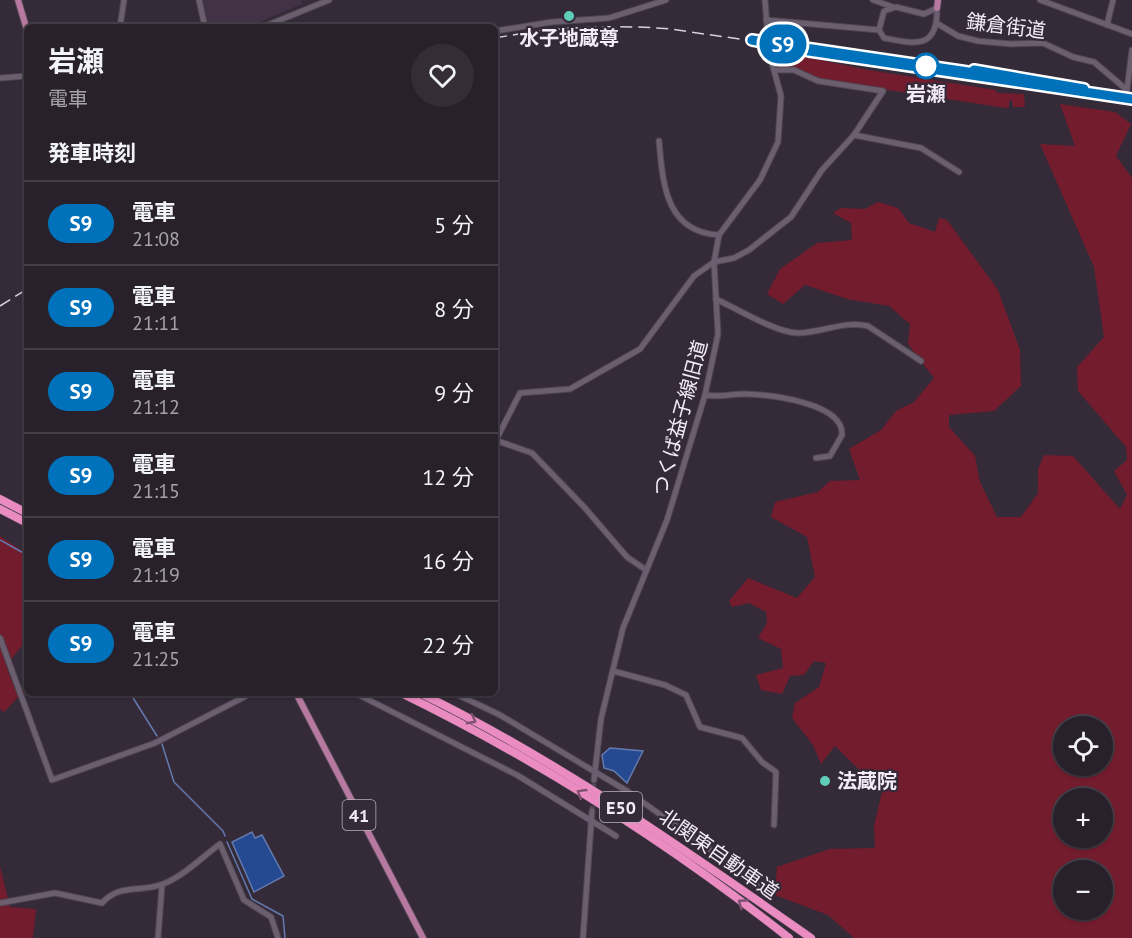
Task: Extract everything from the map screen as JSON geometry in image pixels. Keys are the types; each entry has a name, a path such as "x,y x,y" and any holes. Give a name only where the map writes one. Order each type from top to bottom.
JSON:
{"highway":[{"path":"0,499 24,511"},
{"path":"0,509 24,521"},
{"name":"北関東自動車道","path":"407,696 499,744 604,807 704,875 789,938"},
{"name":"北関東自動車道","path":"426,696 501,735 608,799 811,938"}],"main road":[{"path":"18,0 25,24"},
{"path":"937,8 938,0"},
{"name":"41","path":"298,696 423,938"}],"street":[{"path":"120,24 124,0"},
{"path":"199,0 204,24"},
{"path":"271,24 329,0"},
{"path":"498,31 552,22 609,18 666,0"},
{"name":"つくば益子線旧道","path":"594,780 601,719 626,620 670,511 705,395 718,334 714,262 719,235 760,180 778,142 781,96 774,70 765,0"},
{"path":"873,0 924,15 937,8 938,24 928,38 918,43 884,38 879,30 884,11 882,3"},
{"path":"1040,0 1132,34"},
{"path":"1107,25 1113,0"},
{"path":"884,11 893,7"},
{"path":"766,20 879,30"},
{"name":"鎌倉街道","path":"938,24 958,36 978,41 1005,44 1043,43 1073,57 1094,62 1127,90 1132,50"},
{"path":"498,436 518,395 524,392 570,389 640,349 687,283 714,262 734,258 749,250 791,217 822,170 854,135 883,91 818,81 794,70 774,70"},
{"path":"0,78 24,76"},
{"path":"854,135 921,148 959,172"},
{"path":"659,141 665,189 674,213 693,227 719,235"},
{"path":"716,300 788,332 804,333 858,324 867,326 921,361"},
{"path":"705,395 744,393 783,397 832,415 839,422 842,435 830,456 816,458"},
{"path":"498,441 532,453 605,530 627,557 646,570"},
{"path":"0,638 52,780 155,743 246,696"},
{"path":"614,671 665,685 686,695 700,727 742,738 762,762 776,772 774,825"},
{"path":"361,696 509,771 616,836"},
{"path":"460,696 500,715 595,772 644,803 763,887"},
{"path":"583,938 592,811"},
{"path":"0,903 55,893 102,903 112,893 162,885 177,877 220,844 244,900 271,917 278,938"},
{"path":"158,938 162,885"}],"shaded area":[{"path":"202,0 301,0 302,4 255,24 206,24"},
{"path":"772,50 868,70 996,90 997,93 1024,94 1025,107 1013,107 1012,100 1009,101 1009,108 999,107 818,79 777,68"},
{"path":"1060,104 1115,112 1131,124 1116,156 1132,178 1132,938 854,938 828,915 775,895 777,867 830,849 875,848 874,826 882,792 835,746 821,764 813,745 792,718 795,703 819,687 826,663 814,661 804,675 790,676 782,694 761,690 756,675 783,668 781,649 758,638 767,623 766,612 749,603 732,607 729,601 748,578 797,598 815,577 807,537 771,517 775,502 818,492 830,481 860,480 849,449 881,430 896,411 914,402 934,378 908,344 910,324 889,306 847,299 805,285 783,304 767,294 780,269 817,243 852,240 851,223 833,213 841,208 865,209 878,202 898,208 909,223 935,232 939,218 947,220 998,290 1020,350 1021,386 994,411 949,415 949,427 975,456 980,482 997,517 1021,517 1038,493 1038,469 1044,455 1073,456 1120,509 1127,495 1114,471 1127,460 1126,447 1078,391 1077,367 1104,337 1094,267 1040,144 1075,146"},
{"path":"0,536 24,552 24,643 6,666 18,697 4,712 0,709"},
{"path":"0,866 10,907 36,909 33,938 0,938"}],"water":[{"path":"610,748 643,751 627,783 614,771 604,768 602,755"},
{"path":"252,832 255,838 262,835 284,876 254,892 232,842"}],"waterway":[{"path":"0,540 24,553"},
{"path":"132,696 157,736"},
{"path":"162,744 174,782 223,831 225,836"},
{"path":"227,842 252,899 283,916 285,938"}],"tunnel":[{"path":"592,811 594,780"}],"railway":[{"path":"498,38 539,31 582,28 670,29 1132,96"},
{"path":"0,306 24,291"}],"train":[{"name":"S9","path":"974,70 1061,83 1084,89 752,40 782,47 1132,99"}],"place":[{"name":"水子地蔵尊","path":"569,16"},
{"name":"岩瀬","path":"926,66"},
{"name":"法蔵院","path":"825,781"}]}
